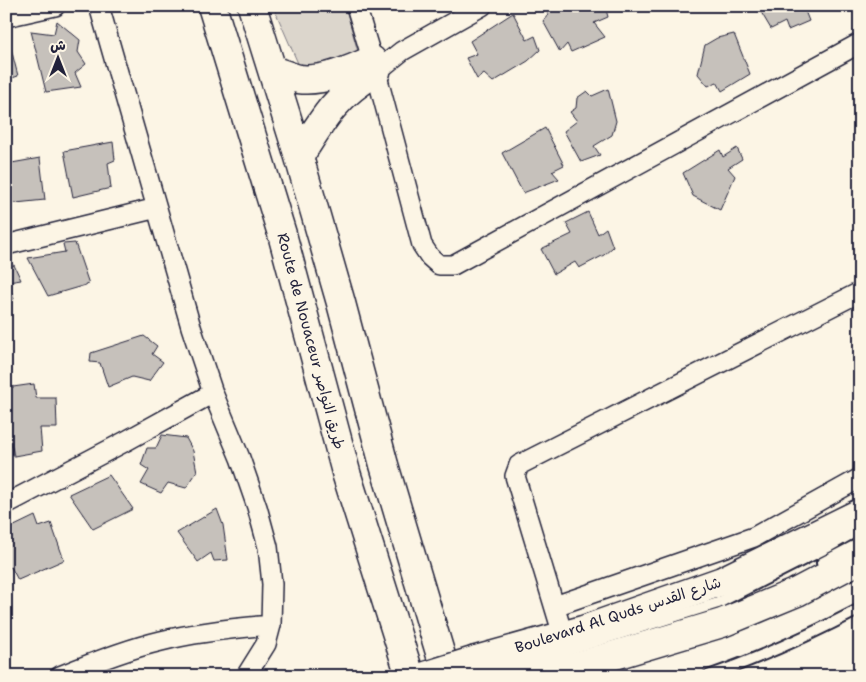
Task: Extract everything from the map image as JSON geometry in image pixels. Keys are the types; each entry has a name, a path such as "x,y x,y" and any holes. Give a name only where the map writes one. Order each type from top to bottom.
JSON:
{"main road":[{"name":"Route de Nouaceur طريق النواصر","path":"212,6 275,208 347,476 410,676"},
{"path":"252,6 299,157 341,303 384,466 447,676"},
{"path":"272,70 298,79 312,79 374,66"},
{"path":"299,157 329,111 374,66"},
{"name":"Boulevard Al Quds شارع القدس","path":"425,676 481,668 563,635 722,582 860,513"},
{"path":"560,674 722,623 797,592 860,559"}],"street":[{"path":"6,17 55,6"},
{"path":"99,6 191,327 213,393 248,482 268,547 272,584 271,625 266,644 246,676"},
{"path":"356,6 422,246 439,265 453,265 860,43"},
{"path":"374,66 482,6"},
{"path":"6,245 157,208"},
{"path":"563,635 515,476 519,466 860,292"},
{"path":"6,504 213,393"},
{"path":"555,606 754,537 860,478"},
{"path":"60,676 105,658 162,641 224,629 271,625"}],"lane":[{"path":"481,668 718,603 860,529"},
{"path":"809,570 860,543"},
{"path":"507,676 724,616 766,593"},
{"path":"708,676 815,633 860,610"}],"shaded area":[{"path":"273,6 345,6 358,52 333,68 300,68"}],"building":[{"path":"545,6 605,6 608,17 594,23 605,37 571,52 567,44 560,52 543,21 548,15"},
{"path":"803,6 809,21 788,30 785,22 771,29 758,7"},
{"path":"513,13 527,40 535,36 540,50 528,61 493,82 484,74 477,79 466,58 477,54 470,41"},
{"path":"57,21 80,40 78,52 86,64 75,73 81,87 46,92 31,31 54,34"},
{"path":"734,34 750,74 722,91 717,82 708,86 698,74 705,45 717,38"},
{"path":"6,37 8,37 18,76 6,80"},
{"path":"608,89 616,121 612,135 594,146 600,155 581,162 564,131 577,121 570,112 576,108 577,98 587,91 592,96"},
{"path":"545,128 564,165 552,171 559,179 523,193 502,153"},
{"path":"113,142 115,160 108,163 111,188 73,197 64,151"},
{"path":"737,148 742,159 728,168 735,176 720,210 693,196 683,173 720,150 723,157"},
{"path":"40,158 45,200 6,204 6,164"},
{"path":"588,212 598,234 606,228 613,247 604,255 579,268 575,262 554,274 541,249 572,234 566,223"},
{"path":"75,243 89,284 48,296 28,258 65,252 63,244"},
{"path":"14,265 21,280 8,282 14,299 6,302 6,268"},
{"path":"144,336 157,346 152,354 163,362 149,381 132,377 108,387 100,363 90,362 91,353"},
{"path":"34,384 36,398 56,398 57,428 40,428 42,451 14,456 6,420 6,388"},
{"path":"162,435 186,438 193,451 197,472 186,488 168,483 161,493 141,484 149,470 141,465 147,448 156,448"},
{"path":"109,475 133,509 93,529 69,494"},
{"path":"217,509 223,525 228,560 214,561 211,553 198,562 177,533"},
{"path":"35,516 39,527 51,523 64,560 18,580 11,567 6,570 6,530"}]}
